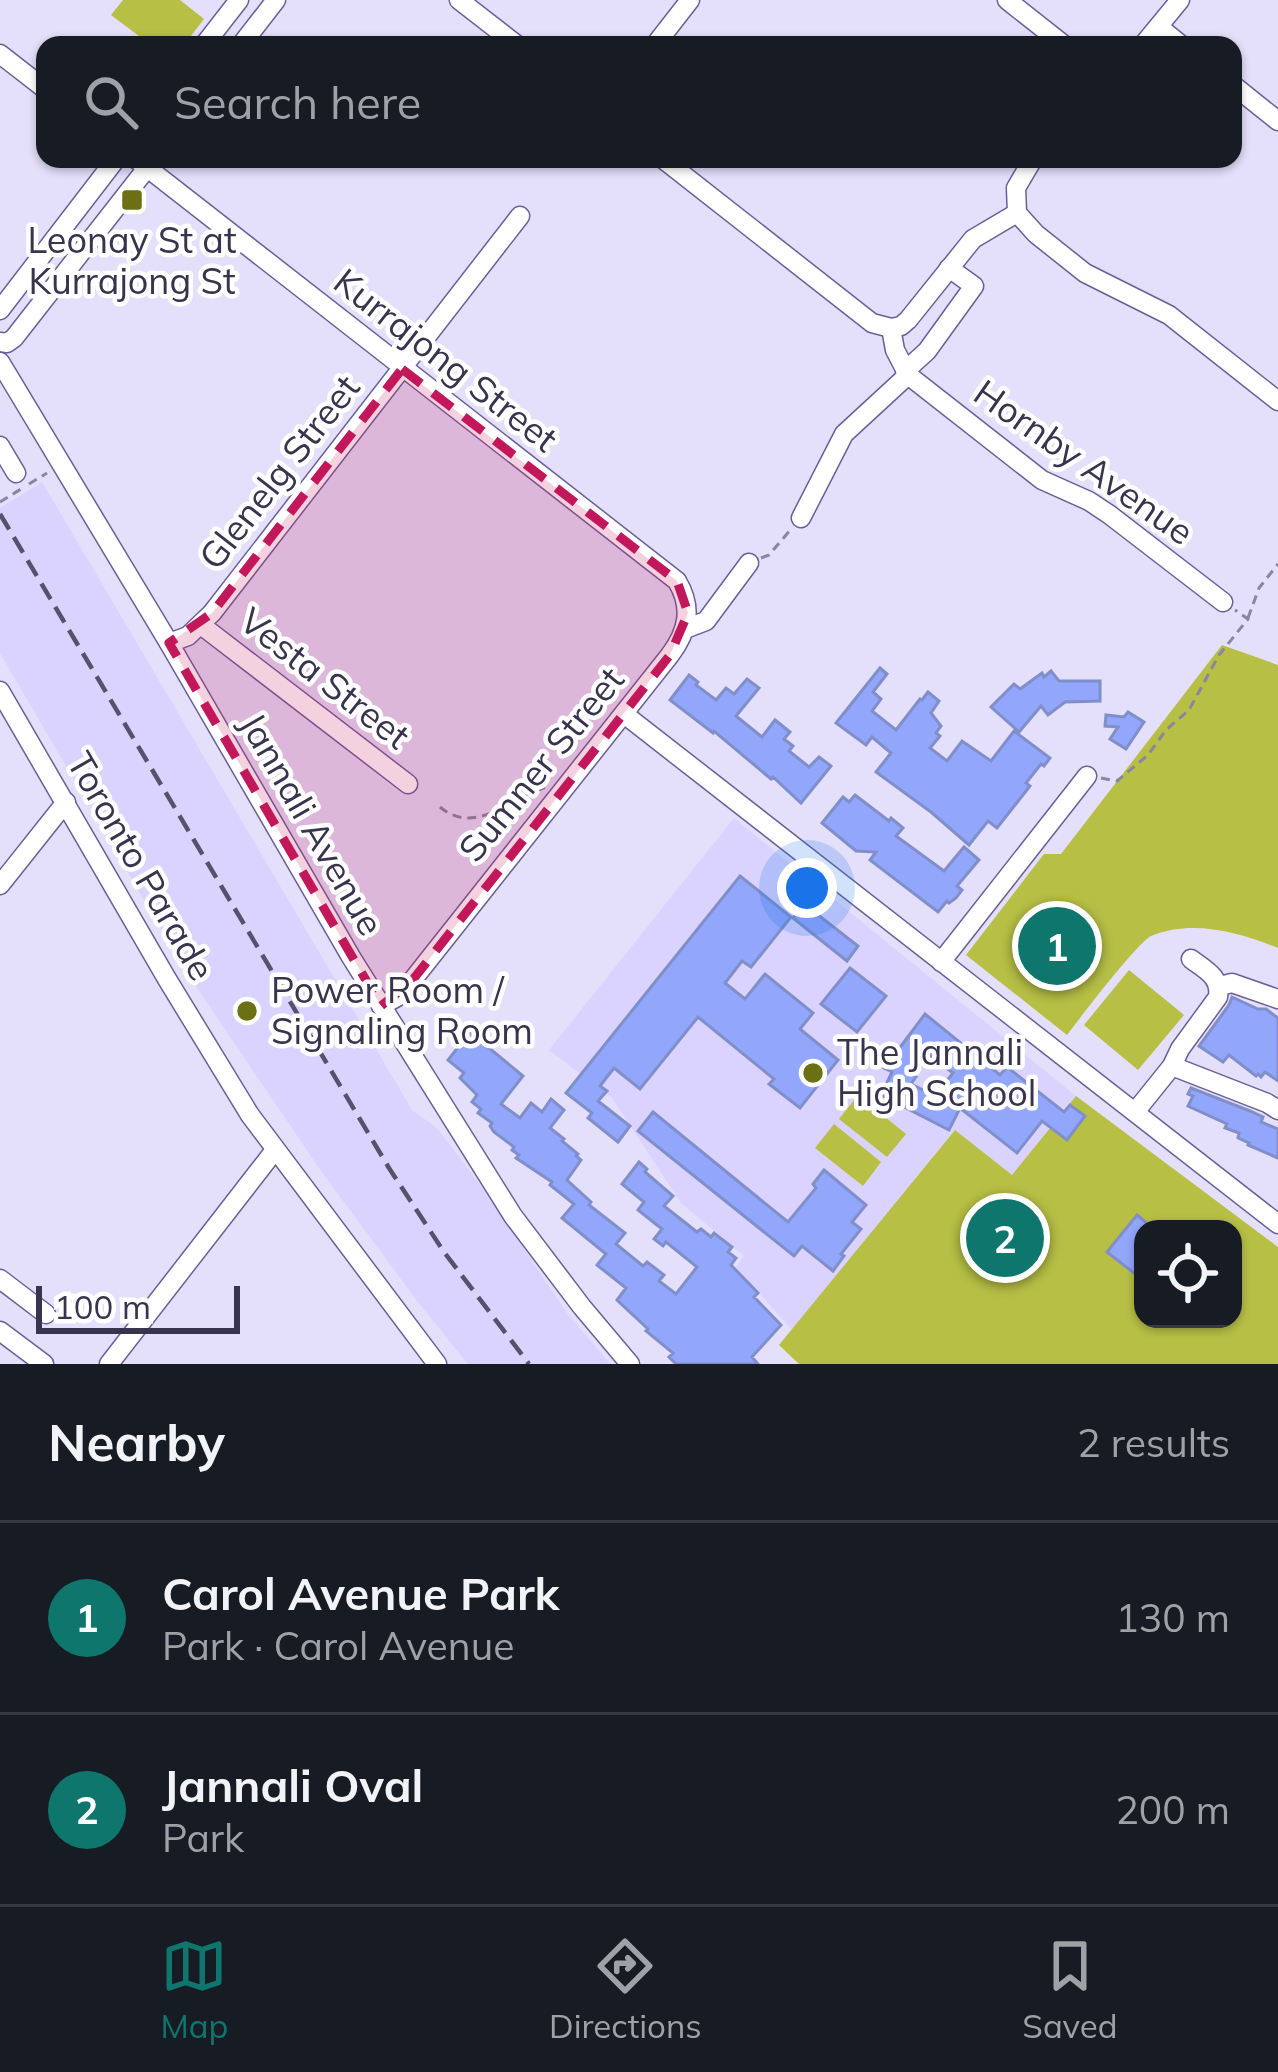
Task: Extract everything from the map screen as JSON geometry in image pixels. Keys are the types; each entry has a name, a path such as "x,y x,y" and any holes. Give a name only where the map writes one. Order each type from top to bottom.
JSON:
{"street":[{"path":"211,36 239,0"},
{"path":"248,36 276,0"},
{"path":"459,0 505,36"},
{"path":"662,36 690,0"},
{"path":"1007,0 1053,36"},
{"path":"1151,36 1180,0"},
{"path":"1159,27 1170,36"},
{"path":"0,54 36,81"},
{"path":"1242,93 1278,121"},
{"path":"0,310 109,168"},
{"path":"0,342 14,338 142,168"},
{"name":"Kurrajong Street","path":"153,168 676,581 686,596 686,629"},
{"path":"674,168 872,323 891,328 908,320 964,248 984,230 1017,213"},
{"path":"1028,168 1016,188 1017,213 1036,235 1085,273 1168,315 1278,400"},
{"name":"Glenelg Street","path":"169,643 202,625 520,217"},
{"path":"801,518 844,434 927,351 974,286 949,268"},
{"path":"891,328 895,350 907,373"},
{"name":"Jannali Avenue","path":"0,362 8,393 169,643 381,1006 513,1216 630,1364"},
{"name":"Hornby Avenue","path":"907,373 1042,480 1110,515 1223,602"},
{"path":"0,446 16,473"},
{"name":"Sumner Street","path":"381,1006 411,982 670,656 686,629 706,621 749,563"},
{"name":"Vesta Street","path":"202,625 408,784"},
{"name":"Toronto Parade","path":"0,691 250,1115 437,1364"},
{"path":"624,714 1278,1224"},
{"path":"941,962 1087,776"},
{"path":"1,883 65,802"},
{"path":"1135,1112 1218,997 1220,986 1215,977 1191,959"},
{"path":"1220,986 1232,983 1278,999"},
{"path":"1172,1066 1278,1110"},
{"path":"109,1364 274,1150"},
{"path":"0,1279 46,1314"},
{"path":"0,1330 44,1364"}],"path":[{"path":"0,502 9,496"},
{"path":"749,563 770,555 801,518"},
{"path":"1087,776 1117,781 1189,710 1219,655 1248,620 1259,588 1278,564"},
{"path":"1223,602 1248,620"},
{"path":"440,807 452,817 477,820 545,786 560,794"}],"highlighted area":[{"path":"402,369 677,581 688,613 670,655 411,982 381,1006 169,643 212,613"}],"shaded area":[{"path":"42,482 412,1110 437,1128 567,1313 610,1364 468,1364 321,1171 183,967 0,653 0,508"},
{"name":"The Jannali High School","path":"734,818 1076,1096 1012,1176 954,1130 792,1330 736,1267 744,1256 681,1203 612,1098 549,1050"}],"green space":[{"path":"123,0 180,0 204,19 191,36 139,36 111,15"},
{"path":"1222,645 1278,665 1278,948 1199,928 1151,936 1067,1035 966,955 1044,854 1061,854"},
{"path":"1129,970 1184,1015 1138,1070 1084,1025"},
{"path":"858,1095 906,1134 887,1157 839,1119"},
{"path":"1076,1096 1242,1220 1134,1220 1134,1328 1242,1328 1242,1220 1278,1247 1278,1364 799,1364 779,1345 955,1130 1012,1175"},
{"path":"834,1124 881,1162 863,1186 815,1148"}],"building":[{"path":"880,668 887,674 873,692 881,699 872,711 896,730 928,692 939,701 931,713 941,726 930,748 947,761 962,741 991,761 1014,731 1050,758 1026,783 1030,786 997,828 988,821 969,845 876,772 891,753 872,737 866,745 836,723"},
{"path":"1051,671 1059,681 1100,681 1100,701 1065,702 1048,715 1041,706 1019,732 991,707 1014,684 1020,689"},
{"path":"689,675 716,700 726,688 734,694 747,679 759,688 736,716 762,737 775,720 790,732 784,739 793,746 789,751 809,767 819,757 831,766 801,803 670,700"},
{"path":"1128,712 1144,722 1126,749 1110,739 1118,727 1105,726 1106,715 1124,717"},
{"path":"855,795 903,828 896,836 944,871 964,847 979,860 957,886 962,890 956,898 938,912 870,860 876,852 856,851 822,823 843,797 849,802"},
{"path":"740,876 791,917 751,967 742,961 725,983 745,999 765,974 813,1013 800,1029 838,1060 800,1108 769,1084 774,1079 698,1017 640,1089 614,1068 600,1086 607,1091 598,1101 630,1126 618,1142 566,1093"},
{"path":"804,904 858,946 847,961 793,918"},
{"path":"850,968 886,996 857,1032 821,1004"},
{"path":"1232,997 1278,1018 1278,1081 1265,1072 1256,1076 1229,1055 1223,1062 1199,1046"},
{"path":"925,1014 1000,1075 1007,1067 1064,1112 1070,1105 1085,1116 1067,1140 1042,1121 1017,1153 960,1108 949,1130 881,1095 892,1072 884,1068","holes":["929,1055 953,1073 935,1096 911,1084"]},
{"path":"473,1028 481,1034 478,1039 523,1076 501,1104 520,1118 531,1103 542,1112 551,1099 564,1110 550,1128 581,1160 567,1180 589,1205 625,1233 616,1244 643,1266 647,1262 664,1275 659,1281 676,1294 697,1267 666,1242 663,1246 654,1239 662,1229 638,1210 644,1202 622,1184 639,1162 673,1196 664,1206 697,1232 701,1229 711,1237 714,1233 732,1247 728,1252 736,1258 731,1265 781,1325 752,1357 758,1364 676,1364 669,1357 673,1353 617,1300 626,1288 597,1265 606,1254 562,1218 574,1204 516,1158 514,1147 478,1113 481,1109 472,1102 477,1095 460,1078 464,1073 448,1060"},
{"path":"1191,1088 1263,1117 1261,1122 1278,1129 1278,1158 1248,1145 1238,1138 1239,1133 1225,1128 1227,1124 1188,1106"},
{"path":"653,1112 788,1222 816,1188 813,1184 824,1170 866,1205 852,1222 861,1229 833,1271 802,1246 794,1256 638,1131"},
{"path":"1137,1215 1143,1220 1134,1220 1134,1273 1107,1252"}],"railway":[{"path":"0,514 389,1168 444,1252 529,1364"}],"place":[{"name":"Leonay St at Kurrajong St","path":"132,200"},
{"name":"Carol Avenue Park","path":"1057,946"},
{"name":"Power Room / Signaling Room","path":"247,1011"},
{"name":"The Jannali High School","path":"813,1073"},
{"name":"Jannali Oval","path":"1005,1238"}]}
